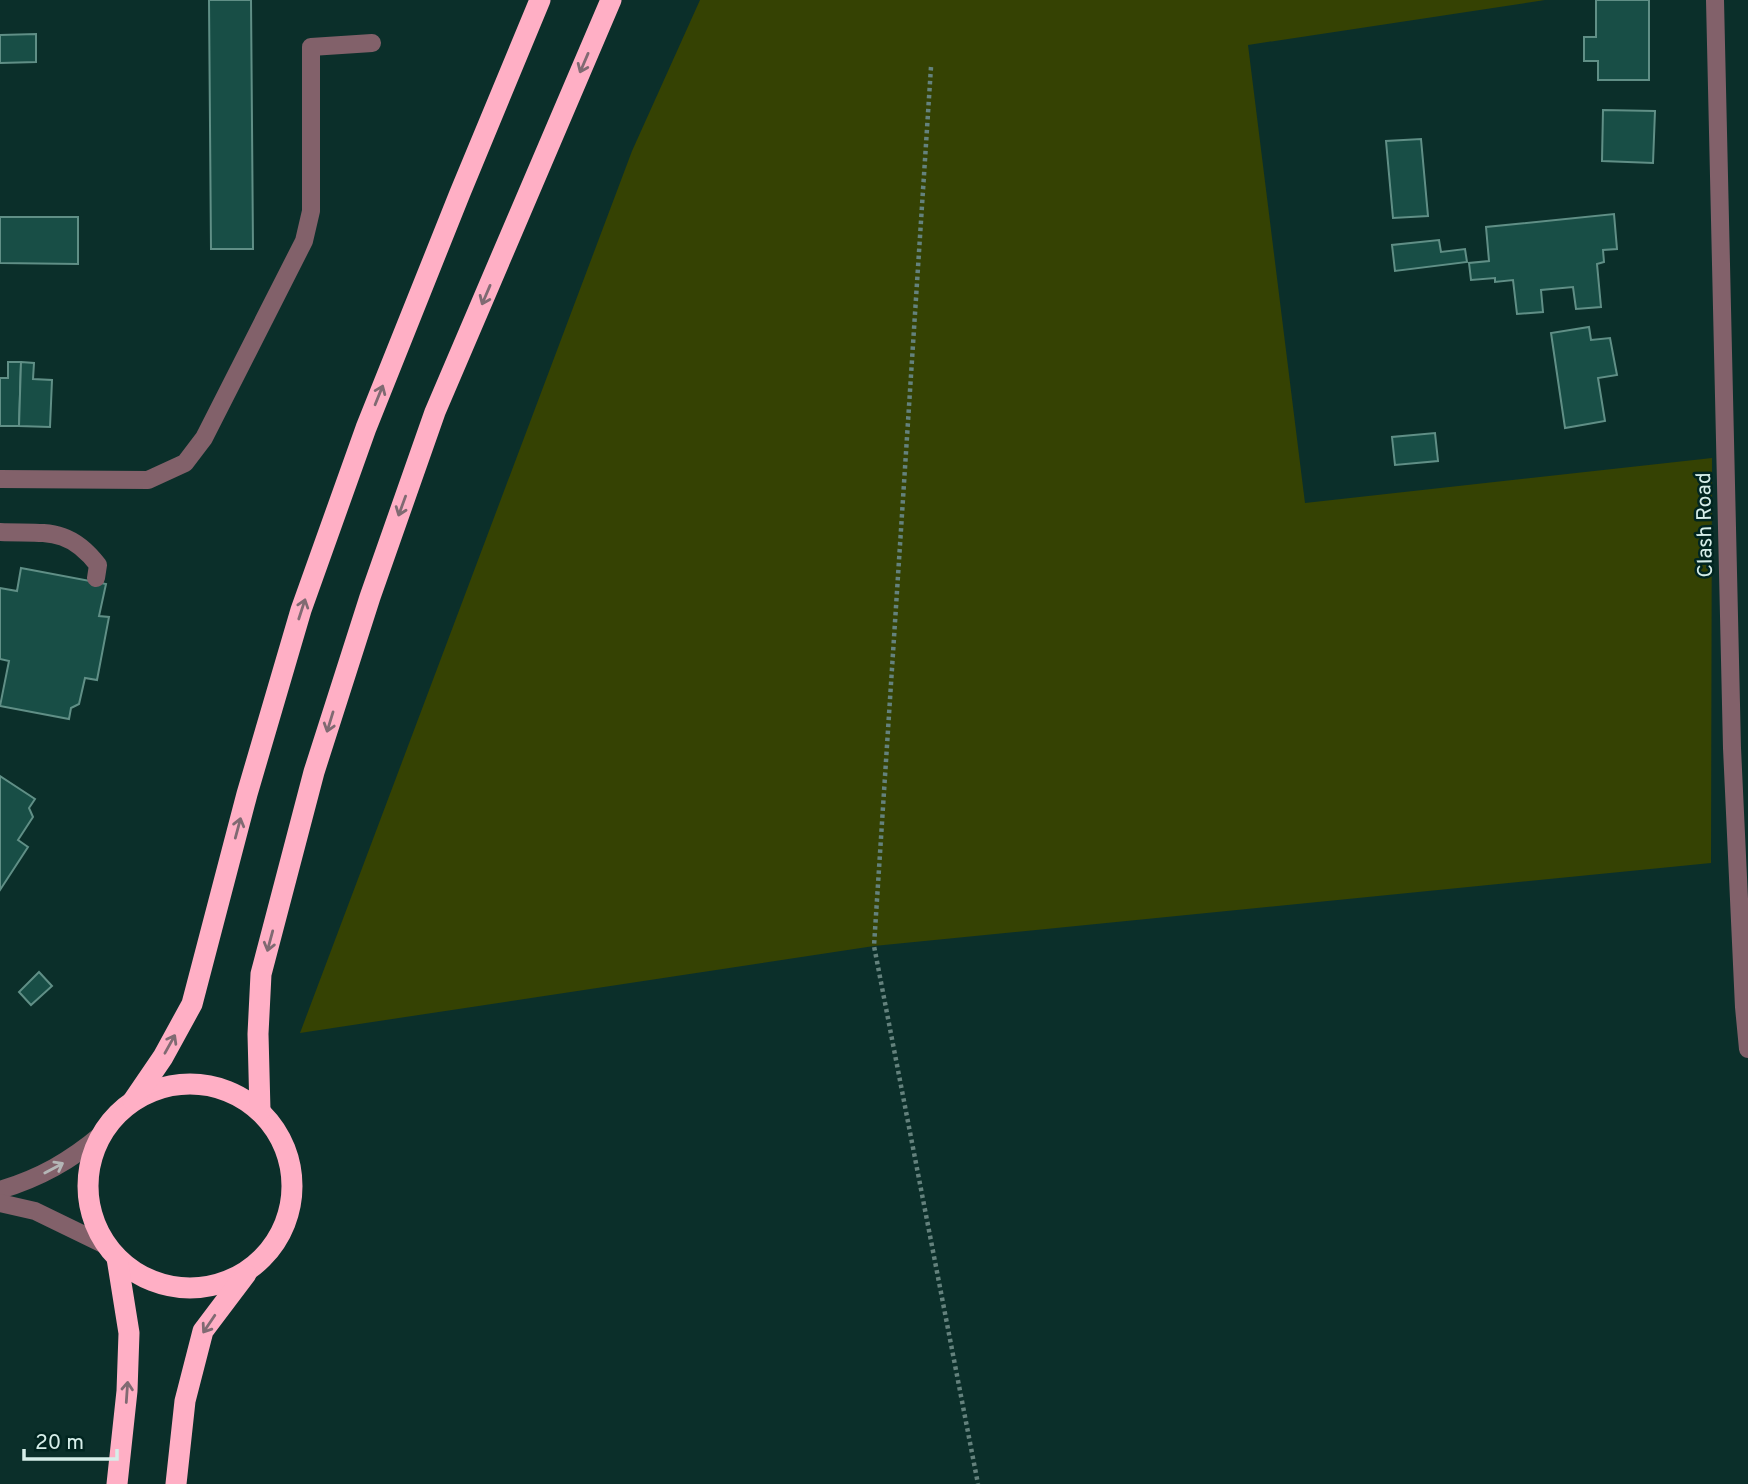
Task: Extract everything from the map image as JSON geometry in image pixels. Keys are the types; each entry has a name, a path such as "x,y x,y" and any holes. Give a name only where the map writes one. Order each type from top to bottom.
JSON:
{"highway":[{"path":"117,1484 127,1391 129,1333 111,1252 92,1219 87,1190 90,1161 102,1134 116,1116 133,1101 163,1057 192,1004 247,794 301,610 366,428 540,0"},
{"path":"260,1111 258,1034 261,974 314,772 366,609 435,412 611,0"},
{"path":"133,1101 164,1087 198,1084 231,1092 260,1111 278,1135 290,1163 292,1193 286,1222 271,1248 250,1270 203,1331 185,1401 176,1484"},
{"path":"111,1252 140,1276 167,1286 196,1289 224,1283 250,1270"}],"street":[{"name":"Clash Road","path":"1715,0 1732,748 1748,1049"},
{"path":"0,479 148,480 185,463 204,438 304,241 311,211 311,47 372,43"},
{"path":"0,533 60,534 89,553 98,565 96,578"},
{"path":"0,1190 26,1182 76,1156 102,1134"},
{"path":"0,1203 35,1212 111,1252"}],"path":[{"path":"931,67 874,946 978,1484"}],"green space":[{"path":"700,0 1545,0 1248,45 1305,503 1712,458 1711,863 874,946 300,1033 632,151"}],"building":[{"path":"209,0 251,0 253,249 211,249"},
{"path":"1596,0 1649,0 1649,80 1598,80 1598,61 1584,61 1584,37 1596,37"},
{"path":"36,34 36,62 0,63 0,35"},
{"path":"1603,110 1655,111 1653,163 1602,161"},
{"path":"1421,139 1428,216 1393,218 1386,141"},
{"path":"1614,214 1617,249 1603,250 1604,262 1597,264 1601,307 1576,309 1573,287 1541,290 1543,312 1517,314 1513,280 1471,280 1469,263 1489,261 1486,227"},
{"path":"0,217 78,217 78,264 0,263"},
{"path":"1439,240 1441,252 1465,249 1467,262 1395,271 1392,245"},
{"path":"1589,327 1591,340 1610,338 1617,375 1598,378 1605,421 1565,428 1551,333"},
{"path":"8,362 21,362 19,426 0,426 0,378 8,378"},
{"path":"21,362 34,363 33,379 52,380 50,427 19,426"},
{"path":"1435,433 1438,461 1395,465 1392,437"},
{"path":"21,568 106,584 99,616 109,617 97,680 85,678 79,704 71,708 69,719 0,706 9,661 0,659 0,588 17,591"},
{"path":"0,776 35,799 29,808 33,817 18,840 28,847 0,890"},
{"path":"39,972 52,986 31,1005 19,992"}]}
